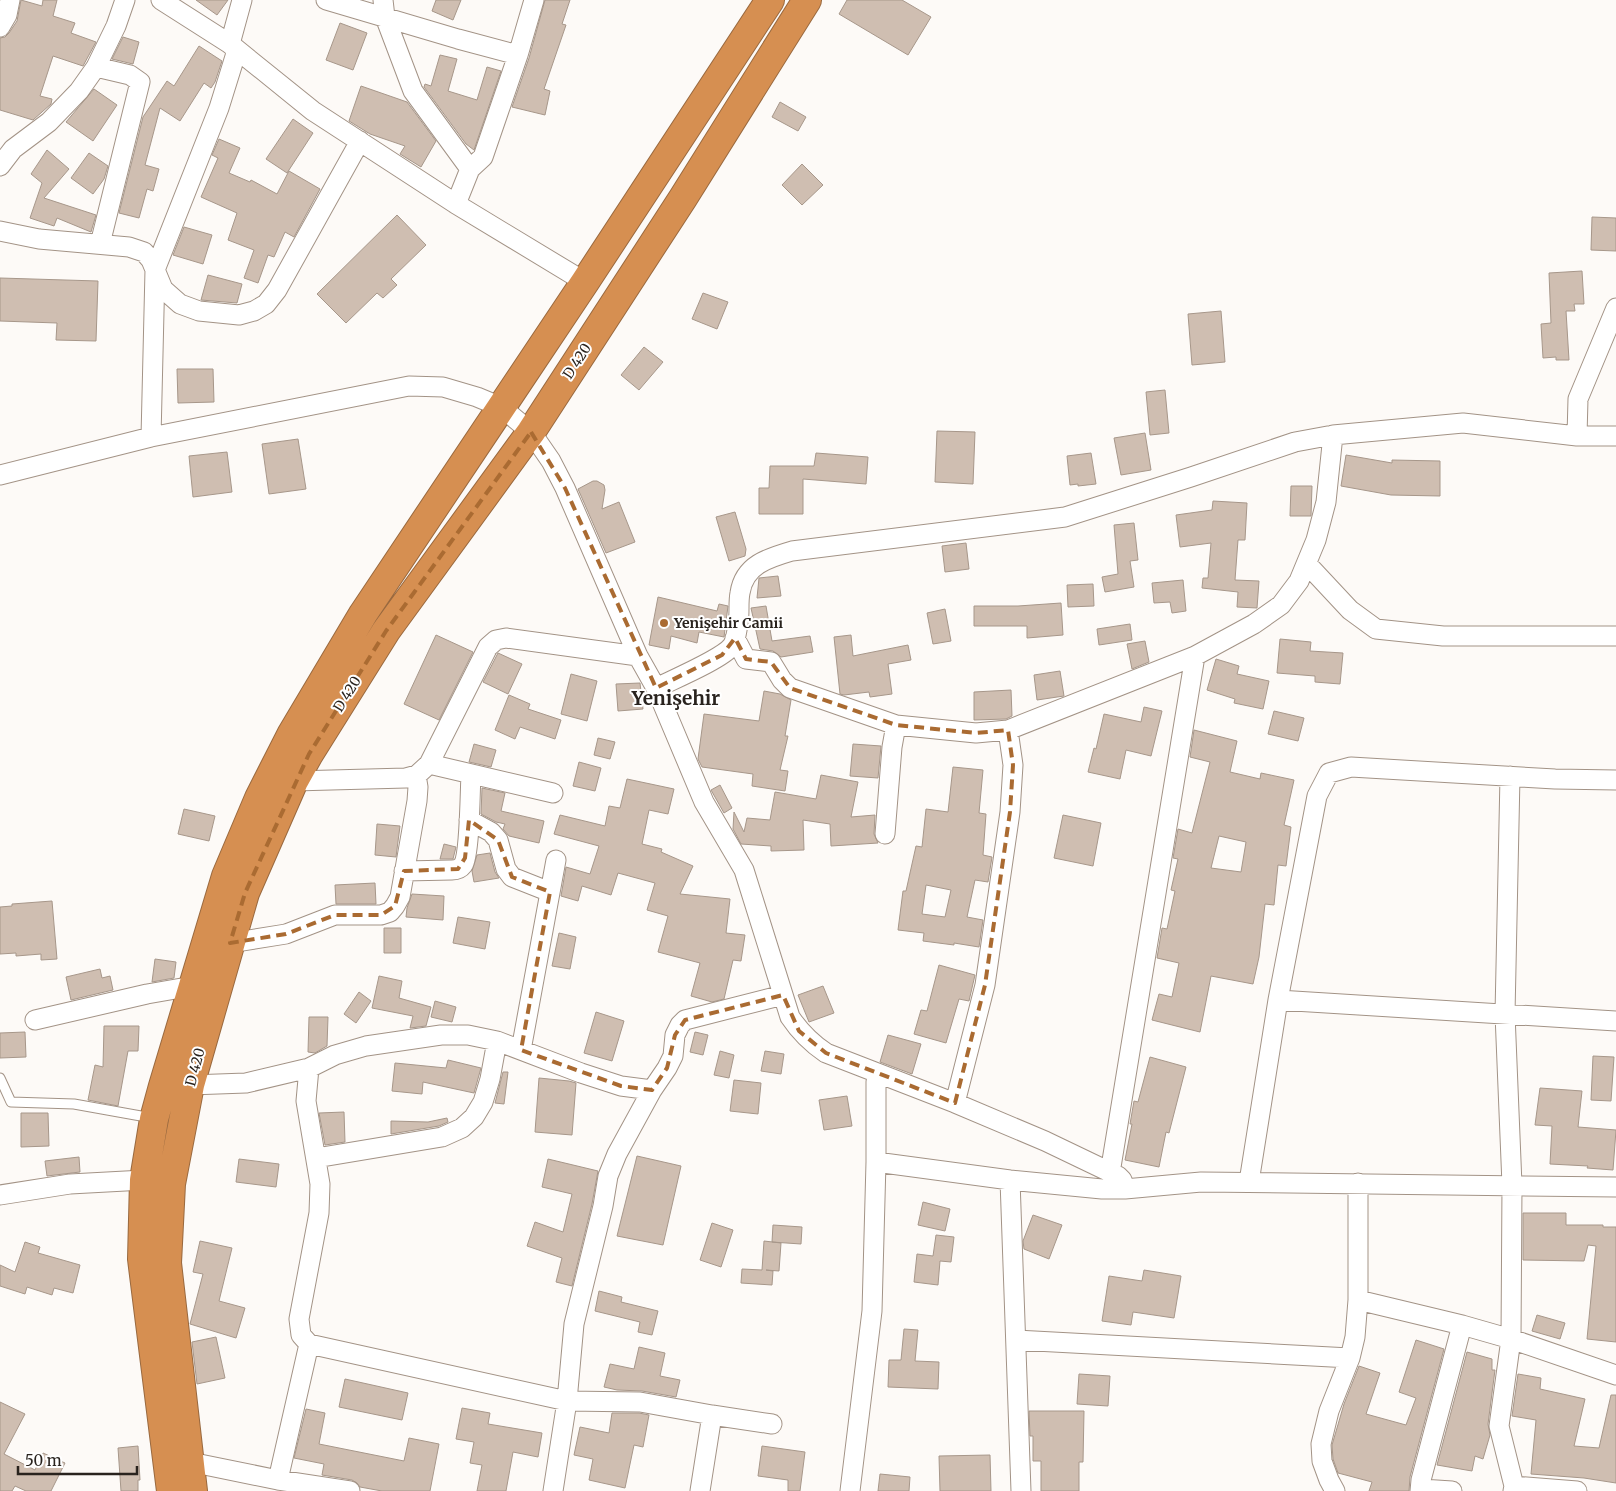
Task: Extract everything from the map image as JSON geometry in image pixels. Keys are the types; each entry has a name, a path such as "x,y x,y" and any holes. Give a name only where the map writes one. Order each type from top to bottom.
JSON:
{"highway":[{"path":"172,1491 142,1259 144,1180 154,1119 162,1086 226,876 259,798 291,735 363,614 585,282 770,0"},
{"name":"D 420","path":"193,1491 167,1263 171,1184 190,1085 245,893 294,781 386,631 531,432 807,0"}],"street":[{"path":"0,27 10,0"},
{"path":"0,166 13,149 49,122 79,91 96,67 116,26 125,0"},
{"path":"161,0 233,47 313,111 456,204 585,282"},
{"path":"151,437 155,270 219,108 242,0"},
{"path":"326,0 384,9 518,54"},
{"path":"456,204 470,169 483,157 534,0"},
{"path":"384,9 413,91 470,169"},
{"path":"96,67 130,75 140,82 100,244"},
{"path":"0,231 39,239 129,247 144,252 152,260 163,290 180,304 199,311 239,315 254,311 266,304 277,290 360,141"},
{"path":"1576,436 1578,399 1616,308"},
{"path":"0,475 151,437 409,386 443,387 477,397 501,407 531,432 551,461 565,488 638,656 656,688 704,802 744,870 790,1017 799,1031 813,1045 826,1053 955,1102 1045,1141 1122,1180 1125,1189"},
{"path":"656,688 722,655 733,645 740,611 740,594 745,577 753,567 767,558 792,550 1065,517 1295,442 1333,435 1463,422 1576,436 1616,436"},
{"path":"735,638 746,659 771,662 782,680 790,688 896,725 976,733 1008,730 1194,656 1254,624 1280,605 1299,581 1316,540 1326,502 1333,435"},
{"path":"1307,564 1350,610 1376,629 1443,636 1616,636"},
{"path":"230,943 286,934 334,915 380,915 390,912 400,897 418,787 423,769 488,647 496,640 506,638 638,656"},
{"path":"1110,1173 1194,656"},
{"path":"885,834 892,747 896,725"},
{"path":"955,1102 985,985 1010,812 1013,765 1008,730"},
{"path":"1249,1182 1278,1000 1317,796 1329,773 1351,767 1616,780"},
{"path":"294,781 406,778 423,769 471,774 553,793"},
{"path":"404,871 458,869 462,866 465,858 469,820 471,774"},
{"path":"1510,776 1505,1014 1512,1185 1511,1339 1500,1426 1513,1488 1577,1491"},
{"path":"469,820 491,832 498,840 506,869 512,877 550,892"},
{"path":"521,1050 556,860"},
{"path":"35,1020 147,994 193,986"},
{"path":"553,1491 567,1401 574,1324 603,1206 608,1176 616,1154 652,1090 667,1068 673,1056 676,1034 680,1025 685,1020 783,995"},
{"path":"1278,1000 1616,1021"},
{"path":"190,1085 246,1083 310,1068 335,1055 366,1046 442,1034 468,1035 497,1041 621,1086 652,1090"},
{"path":"316,1158 442,1136 462,1128 474,1117 483,1102 490,1079 497,1041"},
{"path":"310,1068 306,1101 320,1184 319,1213 299,1319 301,1335 309,1344 567,1401 640,1402 772,1424"},
{"path":"850,1491 872,1311 876,1162 875,1092 878,1074"},
{"path":"876,1162 1010,1180 1102,1189 1125,1189 1201,1182 1616,1187"},
{"path":"0,1195 70,1184 144,1180"},
{"path":"1010,1180 1021,1491"},
{"path":"1335,1491 1322,1461 1321,1444 1330,1411 1350,1358 1355,1338 1358,1300 1358,1183"},
{"path":"1358,1300 1511,1339 1616,1375"},
{"path":"1452,1491 1420,1490 1420,1480 1462,1325"},
{"path":"1016,1340 1350,1358"},
{"path":"278,1480 309,1344"},
{"path":"700,1491 712,1415"},
{"path":"190,1462 278,1480 350,1491"}],"lane":[{"path":"0,1078 11,1102 74,1104 154,1119"}],"highlighted area":[{"path":"531,432 565,488 656,688 722,655 735,638 746,659 771,662 790,688 896,725 976,733 1008,730 1013,765 1010,812 985,985 955,1103 826,1053 799,1031 783,995 685,1020 675,1035 667,1068 652,1090 621,1086 521,1050 550,892 512,877 498,840 469,820 465,858 458,869 404,871 395,906 381,915 335,915 286,934 230,943 245,893 309,754 386,631"}],"building":[{"path":"21,0 42,6 43,0 57,0 53,16 75,23 71,33 96,42 83,66 53,56 40,96 52,99 51,104 33,120 0,110 0,38 5,37 9,33 17,21"},
{"path":"196,0 228,0 217,15"},
{"path":"436,0 461,0 453,20 432,11"},
{"path":"545,0 570,0 562,24 566,25 544,89 550,91 545,115 512,107 529,58"},
{"path":"847,0 902,0 931,17 908,55 839,14"},
{"path":"340,23 367,33 353,70 326,60"},
{"path":"123,37 139,42 133,64 112,59"},
{"path":"199,46 222,61 215,82 211,88 204,83 180,121 160,108 145,165 159,169 153,191 147,189 139,218 119,213 143,117 167,81 174,86"},
{"path":"440,55 457,59 448,91 477,100 487,67 501,71 474,150 466,144 424,87 425,84 431,86"},
{"path":"361,86 407,102 436,141 421,167 400,154 405,146 370,134 349,121"},
{"path":"94,89 117,105 93,141 66,122"},
{"path":"780,102 806,117 798,131 772,117"},
{"path":"293,119 313,133 287,173 266,159"},
{"path":"219,139 240,148 229,173 250,182 251,180 277,194 289,171 320,189 294,237 285,232 274,257 268,255 258,283 244,278 254,250 228,240 237,213 201,197 218,158 212,155"},
{"path":"47,150 69,169 44,198 96,215 91,232 57,218 54,226 30,218 42,183 31,174"},
{"path":"89,153 108,166 104,179 93,194 71,178"},
{"path":"802,164 823,185 802,205 782,185"},
{"path":"397,215 426,245 391,279 397,285 383,298 377,293 346,323 317,294"},
{"path":"1592,217 1616,218 1616,251 1591,250"},
{"path":"184,227 212,235 203,264 173,255"},
{"path":"1582,271 1584,304 1574,304 1575,311 1566,311 1569,360 1556,360 1556,357 1543,358 1541,324 1551,323 1549,273"},
{"path":"208,275 242,284 237,303 201,300"},
{"path":"0,278 98,281 96,341 56,340 57,323 0,321"},
{"path":"703,293 728,302 717,329 692,319"},
{"path":"1221,311 1225,362 1192,365 1188,314"},
{"path":"644,347 663,362 639,390 621,375"},
{"path":"177,369 213,369 214,402 178,403"},
{"path":"1165,390 1169,433 1150,435 1146,392"},
{"path":"937,431 975,432 973,484 935,482"},
{"path":"1145,433 1151,470 1121,475 1114,438"},
{"path":"298,439 306,489 269,494 262,444"},
{"path":"227,452 232,492 193,497 189,456"},
{"path":"816,453 868,457 866,484 803,479 803,514 759,514 759,488 769,488 770,466 814,466"},
{"path":"1091,453 1096,484 1070,485 1067,456"},
{"path":"1346,455 1392,463 1392,460 1440,461 1440,496 1391,495 1341,486"},
{"path":"593,481 604,485 602,509 619,502 635,542 606,553 578,489"},
{"path":"1291,486 1312,486 1311,516 1290,516"},
{"path":"1213,501 1247,503 1245,540 1238,540 1235,580 1259,581 1257,608 1237,607 1238,592 1202,588 1203,578 1208,578 1211,543 1180,547 1176,515 1212,510"},
{"path":"735,512 746,549 745,556 729,561 716,517"},
{"path":"1134,523 1138,560 1130,561 1134,587 1105,592 1102,577 1118,574 1114,525"},
{"path":"966,543 969,569 945,572 942,546"},
{"path":"778,576 781,596 757,598 759,578"},
{"path":"1183,580 1186,611 1172,613 1170,602 1154,603 1152,583"},
{"path":"1093,584 1094,606 1068,607 1067,585"},
{"path":"658,597 717,611 719,604 728,606 724,637 699,632 697,643 671,636 669,649 649,645"},
{"path":"1061,603 1063,635 1027,638 1027,626 974,626 974,606 1018,606"},
{"path":"766,606 772,641 810,636 813,652 781,657 773,651 760,649 751,608"},
{"path":"945,609 951,641 933,644 927,613"},
{"path":"1130,624 1132,640 1099,645 1097,629"},
{"path":"436,635 473,652 439,720 404,704"},
{"path":"851,635 853,656 908,645 911,660 888,664 892,694 870,697 869,692 840,694 834,637"},
{"path":"1280,639 1311,642 1310,651 1343,653 1340,684 1315,682 1315,676 1277,673"},
{"path":"1145,641 1149,662 1132,669 1127,644"},
{"path":"498,653 522,664 508,694 483,682"},
{"path":"1216,659 1239,666 1237,674 1269,681 1263,709 1234,703 1235,699 1207,690"},
{"path":"1060,671 1064,696 1037,700 1034,675"},
{"path":"571,674 597,681 587,721 561,714"},
{"path":"640,683 643,709 618,711 616,684"},
{"path":"1011,690 1012,716 1006,719 974,720 974,692"},
{"path":"764,691 780,694 791,700 785,736 788,736 780,770 788,771 785,791 752,786 753,774 702,767 698,759 704,714 759,721"},
{"path":"509,695 530,704 528,709 561,720 555,739 520,727 515,739 495,730"},
{"path":"1144,707 1162,711 1151,756 1126,750 1120,779 1088,772 1094,748 1096,749 1104,714 1141,722"},
{"path":"1274,711 1304,718 1298,741 1268,734"},
{"path":"1194,730 1237,741 1230,772 1260,779 1261,773 1294,780 1284,825 1291,827 1286,866 1278,865 1274,905 1265,904 1259,957 1253,984 1211,976 1200,1032 1152,1020 1159,994 1172,997 1179,963 1157,958 1162,928 1167,929 1175,891 1171,890 1178,859 1173,858 1178,829 1192,833 1210,762 1190,757","holes":["1219,836 1246,842 1241,872 1211,868"]},
{"path":"598,738 615,742 610,759 594,755"},
{"path":"474,744 496,750 491,767 469,762"},
{"path":"853,744 881,746 878,778 850,776"},
{"path":"579,762 601,768 595,791 573,786"},
{"path":"953,767 983,770 979,813 986,814 983,855 992,857 988,882 975,880 967,917 983,920 979,947 923,941 924,933 898,930 903,891 906,891 916,846 922,847 926,809 948,812","holes":["926,885 951,890 945,917 922,914"]},
{"path":"821,775 858,782 851,817 875,815 874,834 878,843 831,846 830,824 803,820 804,850 771,851 771,846 741,844 733,829 734,812 744,832 747,818 770,820 775,792 816,799"},
{"path":"627,779 674,789 668,814 649,810 642,844 662,849 661,852 693,866 680,894 730,899 726,933 745,935 741,961 733,960 724,999 712,1002 691,996 700,963 658,952 668,916 647,910 655,883 618,873 611,895 582,886 578,901 561,896 566,867 590,874 599,846 554,834 560,815 605,826 609,806 620,808"},
{"path":"720,785 732,808 724,813 711,790"},
{"path":"482,788 505,793 501,811 544,821 539,843 509,836 503,829 505,824 496,822 481,814"},
{"path":"184,809 215,816 209,841 178,834"},
{"path":"1063,815 1101,823 1093,866 1054,858"},
{"path":"377,824 400,826 396,857 375,855"},
{"path":"444,844 456,847 453,859 440,859"},
{"path":"490,853 495,872 499,878 474,882 472,871 477,855"},
{"path":"375,883 376,904 336,904 335,885"},
{"path":"412,894 444,896 443,920 406,917"},
{"path":"52,901 57,959 41,960 41,954 16,956 16,953 0,954 0,907 12,906 12,904"},
{"path":"458,917 490,922 485,949 453,943"},
{"path":"384,928 401,928 401,953 384,953"},
{"path":"559,933 576,937 570,969 552,966"},
{"path":"155,959 176,962 174,978 152,982"},
{"path":"939,965 975,975 969,1001 959,999 946,1043 914,1034 921,1010 927,1011"},
{"path":"100,969 102,978 110,976 113,990 71,1000 66,977"},
{"path":"379,976 402,981 399,998 431,1007 426,1026 410,1028 413,1016 372,1008"},
{"path":"823,986 834,1013 809,1022 798,995"},
{"path":"359,992 371,1001 356,1023 344,1014"},
{"path":"435,1001 456,1007 452,1022 431,1017"},
{"path":"596,1012 624,1021 612,1061 584,1053"},
{"path":"309,1017 328,1017 327,1046 315,1053 308,1052"},
{"path":"104,1026 139,1026 138,1051 128,1051 118,1106 88,1100 95,1065 103,1067"},
{"path":"25,1032 26,1057 0,1058 0,1033"},
{"path":"695,1032 708,1035 703,1055 690,1052"},
{"path":"888,1035 921,1044 912,1074 880,1062"},
{"path":"720,1051 734,1055 729,1078 714,1075"},
{"path":"765,1051 784,1054 781,1074 761,1071"},
{"path":"1593,1056 1614,1057 1611,1101 1591,1100"},
{"path":"1150,1057 1186,1067 1169,1133 1166,1132 1159,1167 1125,1160 1134,1101 1138,1102"},
{"path":"448,1060 481,1068 474,1093 423,1082 422,1094 392,1091 395,1063 446,1068"},
{"path":"503,1072 508,1072 504,1104 495,1103"},
{"path":"539,1078 576,1083 572,1135 535,1132"},
{"path":"734,1080 761,1083 758,1114 730,1111"},
{"path":"1540,1088 1582,1091 1578,1127 1616,1130 1613,1170 1587,1168 1588,1166 1550,1164 1552,1126 1535,1125"},
{"path":"847,1096 852,1126 824,1130 819,1100"},
{"path":"344,1112 345,1142 325,1145 319,1113"},
{"path":"21,1113 48,1113 49,1146 21,1147"},
{"path":"447,1118 448,1122 439,1126 391,1134 391,1121 428,1122"},
{"path":"637,1156 681,1166 663,1245 617,1236"},
{"path":"79,1157 80,1172 47,1176 45,1161"},
{"path":"239,1159 279,1164 276,1187 236,1182"},
{"path":"548,1159 598,1171 572,1286 556,1282 562,1258 527,1246 535,1222 563,1232 572,1194 542,1187"},
{"path":"923,1202 950,1209 945,1231 918,1225"},
{"path":"1523,1213 1566,1213 1566,1225 1616,1227 1616,1342 1587,1339 1596,1246 1588,1245 1584,1261 1523,1260"},
{"path":"1033,1215 1062,1225 1049,1259 1024,1249 1023,1241"},
{"path":"712,1223 733,1230 721,1267 700,1260"},
{"path":"773,1225 802,1227 801,1244 772,1242"},
{"path":"936,1235 954,1237 951,1262 940,1261 938,1285 914,1282 917,1254 933,1256"},
{"path":"200,1241 232,1248 219,1301 245,1308 236,1338 190,1324 203,1274 193,1272"},
{"path":"764,1241 781,1243 779,1271 766,1270 773,1271 772,1285 741,1283 742,1269 762,1270"},
{"path":"25,1242 40,1247 38,1253 80,1265 73,1293 54,1288 52,1295 27,1287 25,1294 0,1286 0,1265 15,1272"},
{"path":"1144,1270 1181,1276 1174,1318 1133,1312 1131,1325 1102,1321 1109,1276 1142,1281"},
{"path":"599,1291 622,1297 621,1302 658,1311 652,1335 638,1332 640,1322 595,1311"},
{"path":"1537,1315 1565,1323 1560,1339 1532,1331"},
{"path":"904,1329 918,1330 915,1361 939,1362 938,1389 888,1387 889,1360 901,1360"},
{"path":"216,1337 225,1378 197,1384 192,1342"},
{"path":"1416,1340 1444,1349 1410,1477 1409,1491 1369,1491 1372,1482 1338,1473 1333,1459 1332,1445 1344,1404 1359,1366 1380,1373 1366,1414 1406,1425 1416,1398 1399,1392"},
{"path":"639,1347 665,1353 660,1376 680,1380 676,1397 604,1387 610,1364 634,1369"},
{"path":"1467,1352 1492,1359 1492,1370 1495,1370 1488,1424 1490,1435 1483,1459 1475,1456 1472,1471 1437,1465"},
{"path":"1079,1374 1110,1376 1108,1406 1077,1404"},
{"path":"1518,1374 1541,1378 1540,1389 1585,1399 1574,1446 1599,1448 1611,1395 1616,1395 1616,1483 1584,1478 1531,1474 1536,1420 1512,1416"},
{"path":"345,1379 408,1393 402,1420 339,1407"},
{"path":"0,1402 25,1414 4,1454 35,1470 43,1453 65,1463 51,1491 26,1491 15,1486 12,1491 0,1491"},
{"path":"462,1408 490,1413 488,1424 542,1433 538,1457 513,1452 506,1491 477,1491 482,1465 470,1463 474,1442 456,1439"},
{"path":"306,1409 325,1413 319,1444 404,1461 409,1438 439,1444 430,1491 382,1491 360,1487 352,1480 322,1475 324,1464 294,1458"},
{"path":"1029,1411 1084,1411 1083,1462 1079,1462 1079,1491 1041,1491 1041,1461 1033,1461 1033,1436 1030,1436"},
{"path":"612,1413 649,1415 643,1447 634,1445 625,1488 589,1480 593,1459 574,1455 580,1427 609,1433"},
{"path":"138,1446 140,1480 138,1480 138,1491 121,1491 118,1448"},
{"path":"762,1446 805,1452 800,1491 788,1491 788,1480 758,1476"},
{"path":"990,1455 991,1491 940,1491 939,1456"},
{"path":"880,1474 910,1477 909,1491 878,1491"}],"place":[{"name":"Yenişehir Camii","path":"664,623"}],"district":[{"name":"Yenişehir","path":"676,698"}]}
